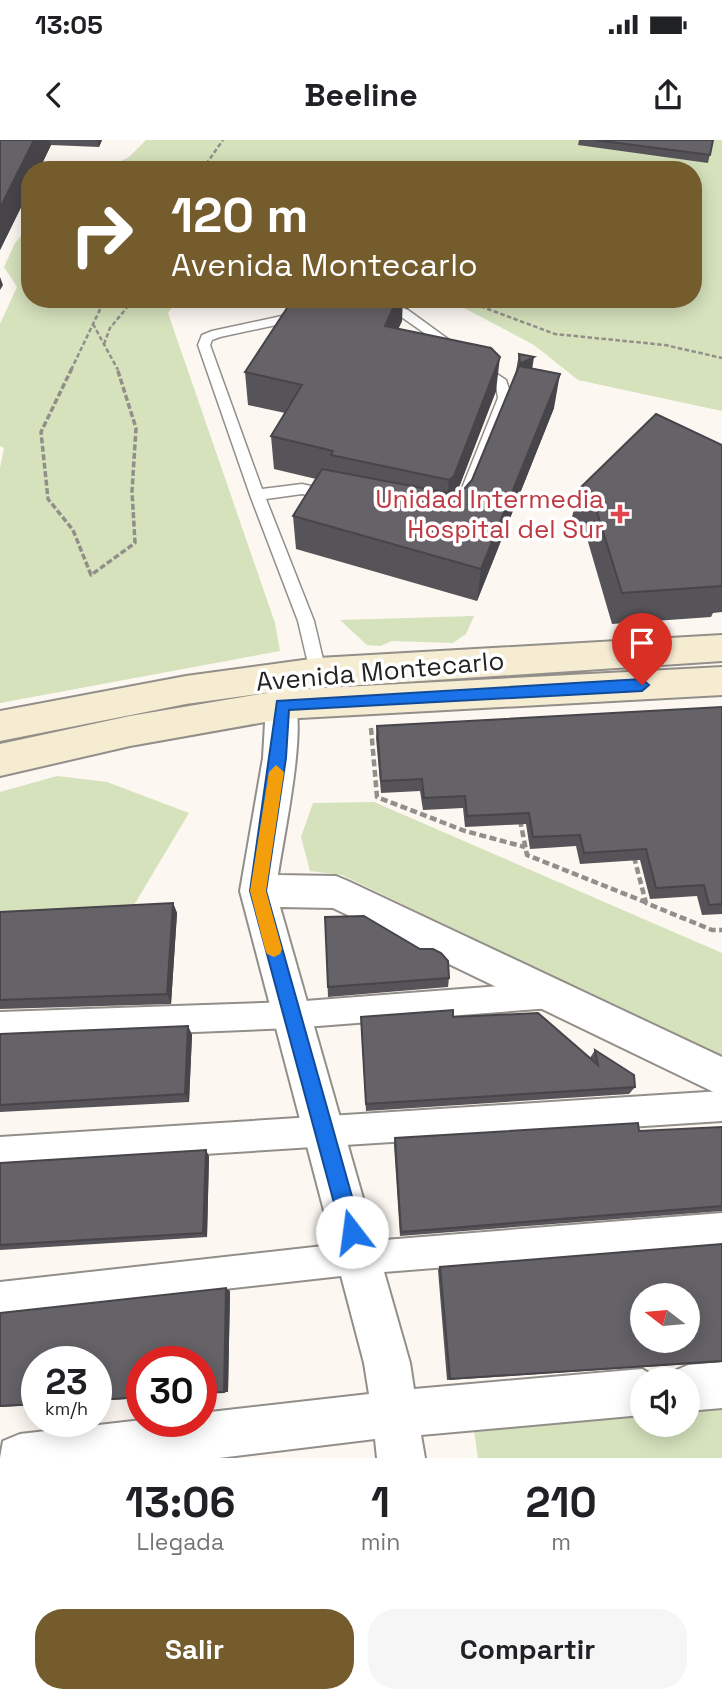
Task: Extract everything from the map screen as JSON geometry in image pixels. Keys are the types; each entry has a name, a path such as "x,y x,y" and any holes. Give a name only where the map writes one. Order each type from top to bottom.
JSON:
{"main road":[{"name":"Avenida Montecarlo","path":"0,726 186,690 318,672 722,648"},
{"name":"Avenida Montecarlo","path":"0,760 130,731 282,705 722,681"}],"street":[{"path":"282,705 279,758 258,891 387,1363 401,1458"},
{"path":"258,891 336,892 722,1077"},
{"path":"0,1026 292,1015 551,995"},
{"path":"0,1152 722,1106"},
{"path":"0,1298 359,1258 722,1229"},
{"path":"700,1387 722,1385"},
{"path":"20,1458 395,1414 630,1393"}],"lane":[{"path":"391,308 404,313 494,376 506,389 505,398 454,519"},
{"path":"311,314 216,334 204,342 257,495 306,621 318,672"},
{"path":"257,495 302,489 341,498"}],"path":[{"path":"208,161 223,140"},
{"path":"93,324 122,377 136,428 132,491 135,543 91,575 74,530 48,499 41,432 101,308"},
{"path":"104,345 110,328 127,308"},
{"path":"482,308 507,319 565,335 672,345 722,358"},
{"path":"370,727 377,797 465,831 524,847"},
{"path":"518,810 527,855 712,930 722,930"},
{"path":"632,849 646,903"}],"green space":[{"path":"146,140 722,140 722,411 578,380 534,345 464,308 702,308 702,161 121,161"},
{"path":"21,236 21,308 172,308 168,313 275,623 280,651 0,703 0,468 4,448 0,446 0,324 17,287 4,267"},
{"path":"474,616 466,634 453,643 392,641 380,646 367,645 340,620"},
{"path":"57,776 107,782 189,813 134,905 0,916 0,792"},
{"path":"374,802 722,953 722,1058 342,875 310,871 301,837 313,803"},
{"path":"722,1399 722,1458 478,1458 474,1431 630,1411 630,1437 700,1437 700,1402"}],"building":[{"path":"0,140 34,140 24,161 21,161 0,208"},
{"path":"595,140 713,140 710,155"},
{"path":"287,308 393,308 385,326 491,348 500,357 454,476 449,480 331,455 333,451 271,436 302,385 245,372"},
{"path":"519,354 534,357 520,364"},
{"path":"519,366 560,374 481,569 293,516 322,469 459,495 472,480"},
{"path":"656,414 722,445 722,586 622,593 592,496 579,489"},
{"path":"722,707 722,904 709,905 704,885 656,888 646,849 584,853 580,835 533,837 529,813 467,816 465,796 424,798 422,779 381,781 377,726"},
{"path":"173,903 167,994 0,1000 0,912"},
{"path":"364,916 420,949 433,949 441,953 448,961 449,978 328,987 325,917"},
{"path":"453,1010 453,1017 538,1013 598,1065 595,1050 634,1075 635,1087 366,1104 361,1017"},
{"path":"188,1026 185,1094 0,1105 0,1034"},
{"path":"638,1123 639,1131 722,1127 722,1206 401,1232 395,1138"},
{"path":"206,1150 203,1233 0,1245 0,1163"},
{"path":"722,1244 722,1361 450,1379 440,1267"},
{"path":"226,1288 224,1392 217,1392 217,1346 126,1346 126,1398 112,1399 112,1346 21,1346 21,1405 0,1406 0,1313"}],"slow traffic":[{"path":"274,949 258,891 276,772"}],"place":[{"name":"Unidad Intermedia Hospital del Sur","path":"620,514"}],"route":[{"path":"352,1232 258,891 279,758 282,705 642,685"}]}
